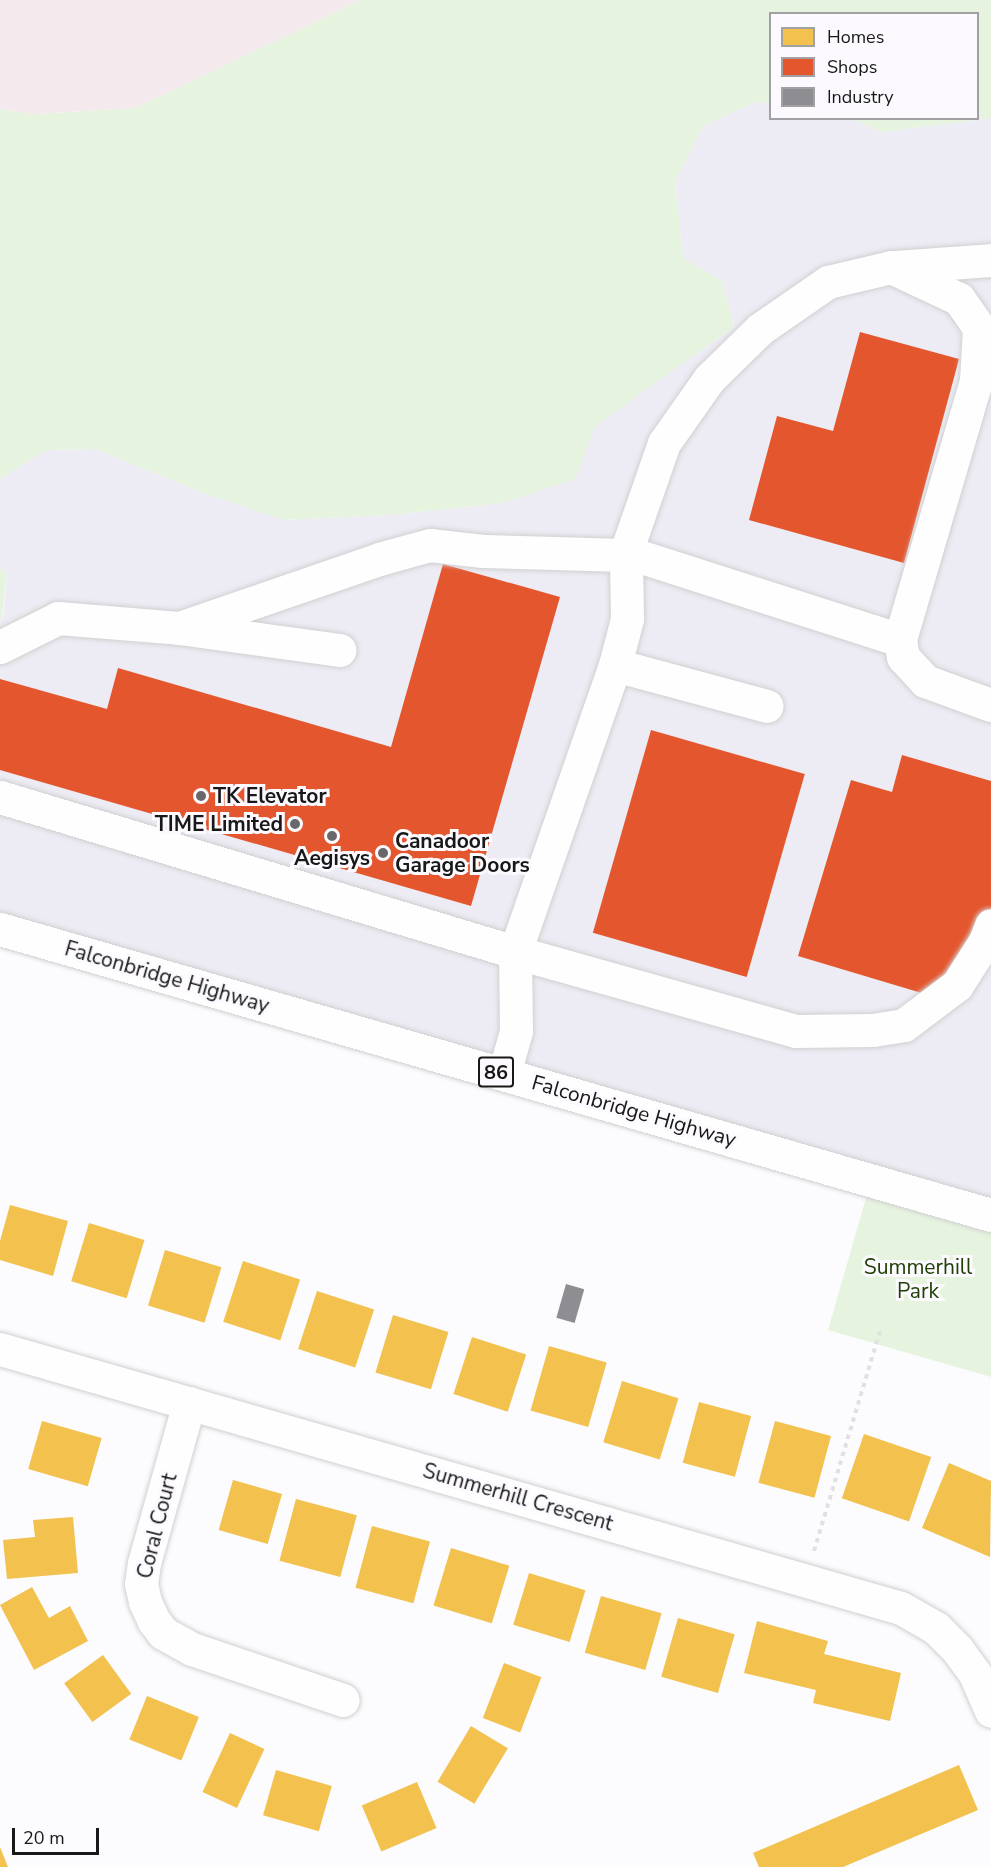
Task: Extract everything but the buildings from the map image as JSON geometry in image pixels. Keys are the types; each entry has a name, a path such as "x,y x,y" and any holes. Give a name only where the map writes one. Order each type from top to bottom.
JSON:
{"street":[{"path":"504,1074 516,1031 515,952 615,665 627,619 626,554 664,443 709,379 760,329 828,282 891,267 991,260"},
{"path":"891,267 959,299 979,328 976,381 900,640 903,657 925,681 991,705"},
{"path":"179,628 379,559 430,544 483,552 626,554 900,640"},
{"path":"0,647 58,618 179,628 340,650"},
{"path":"615,665 767,706"},
{"path":"0,797 515,952 796,1031 873,1030 904,1025 957,985 986,942 991,925"},
{"name":"Falconbridge Highway","path":"0,929 991,1215"},
{"name":"Summerhill Crescent","path":"0,1348 901,1608 936,1628 957,1648 975,1674 991,1711"},
{"name":"Coral Court","path":"189,1403 144,1563 141,1584 145,1602 154,1621 163,1633 192,1649 343,1700"}],"path":[{"path":"806,1580 881,1328"}],"shaded area":[{"path":"0,0 361,0 136,108 33,114 0,109"},
{"path":"769,102 769,120 855,120 881,132 991,118 991,1211 0,925 0,620 3,618 7,573 0,568 0,479 46,450 95,449 201,492 284,520 389,515 502,503 574,479 594,426 734,327 722,281 683,258 675,182 703,126 753,103"}],"green space":[{"path":"361,0 991,0 991,118 979,120 979,12 769,12 769,102 753,103 703,126 675,182 683,258 722,281 734,327 595,426 575,479 502,503 389,515 284,520 201,492 95,449 46,450 0,479 0,109 33,114 136,108"},
{"path":"855,120 975,120 881,132"},
{"path":"0,568 7,573 0,620"},
{"name":"Summerhill Park","path":"872,1177 991,1211 991,1377 828,1330"}],"place":[{"name":"TK Elevator","path":"201,796"},
{"name":"TIME Limited","path":"295,824"},
{"name":"Aegisys","path":"332,836"},
{"name":"Canadoor Garage Doors","path":"383,853"}]}
